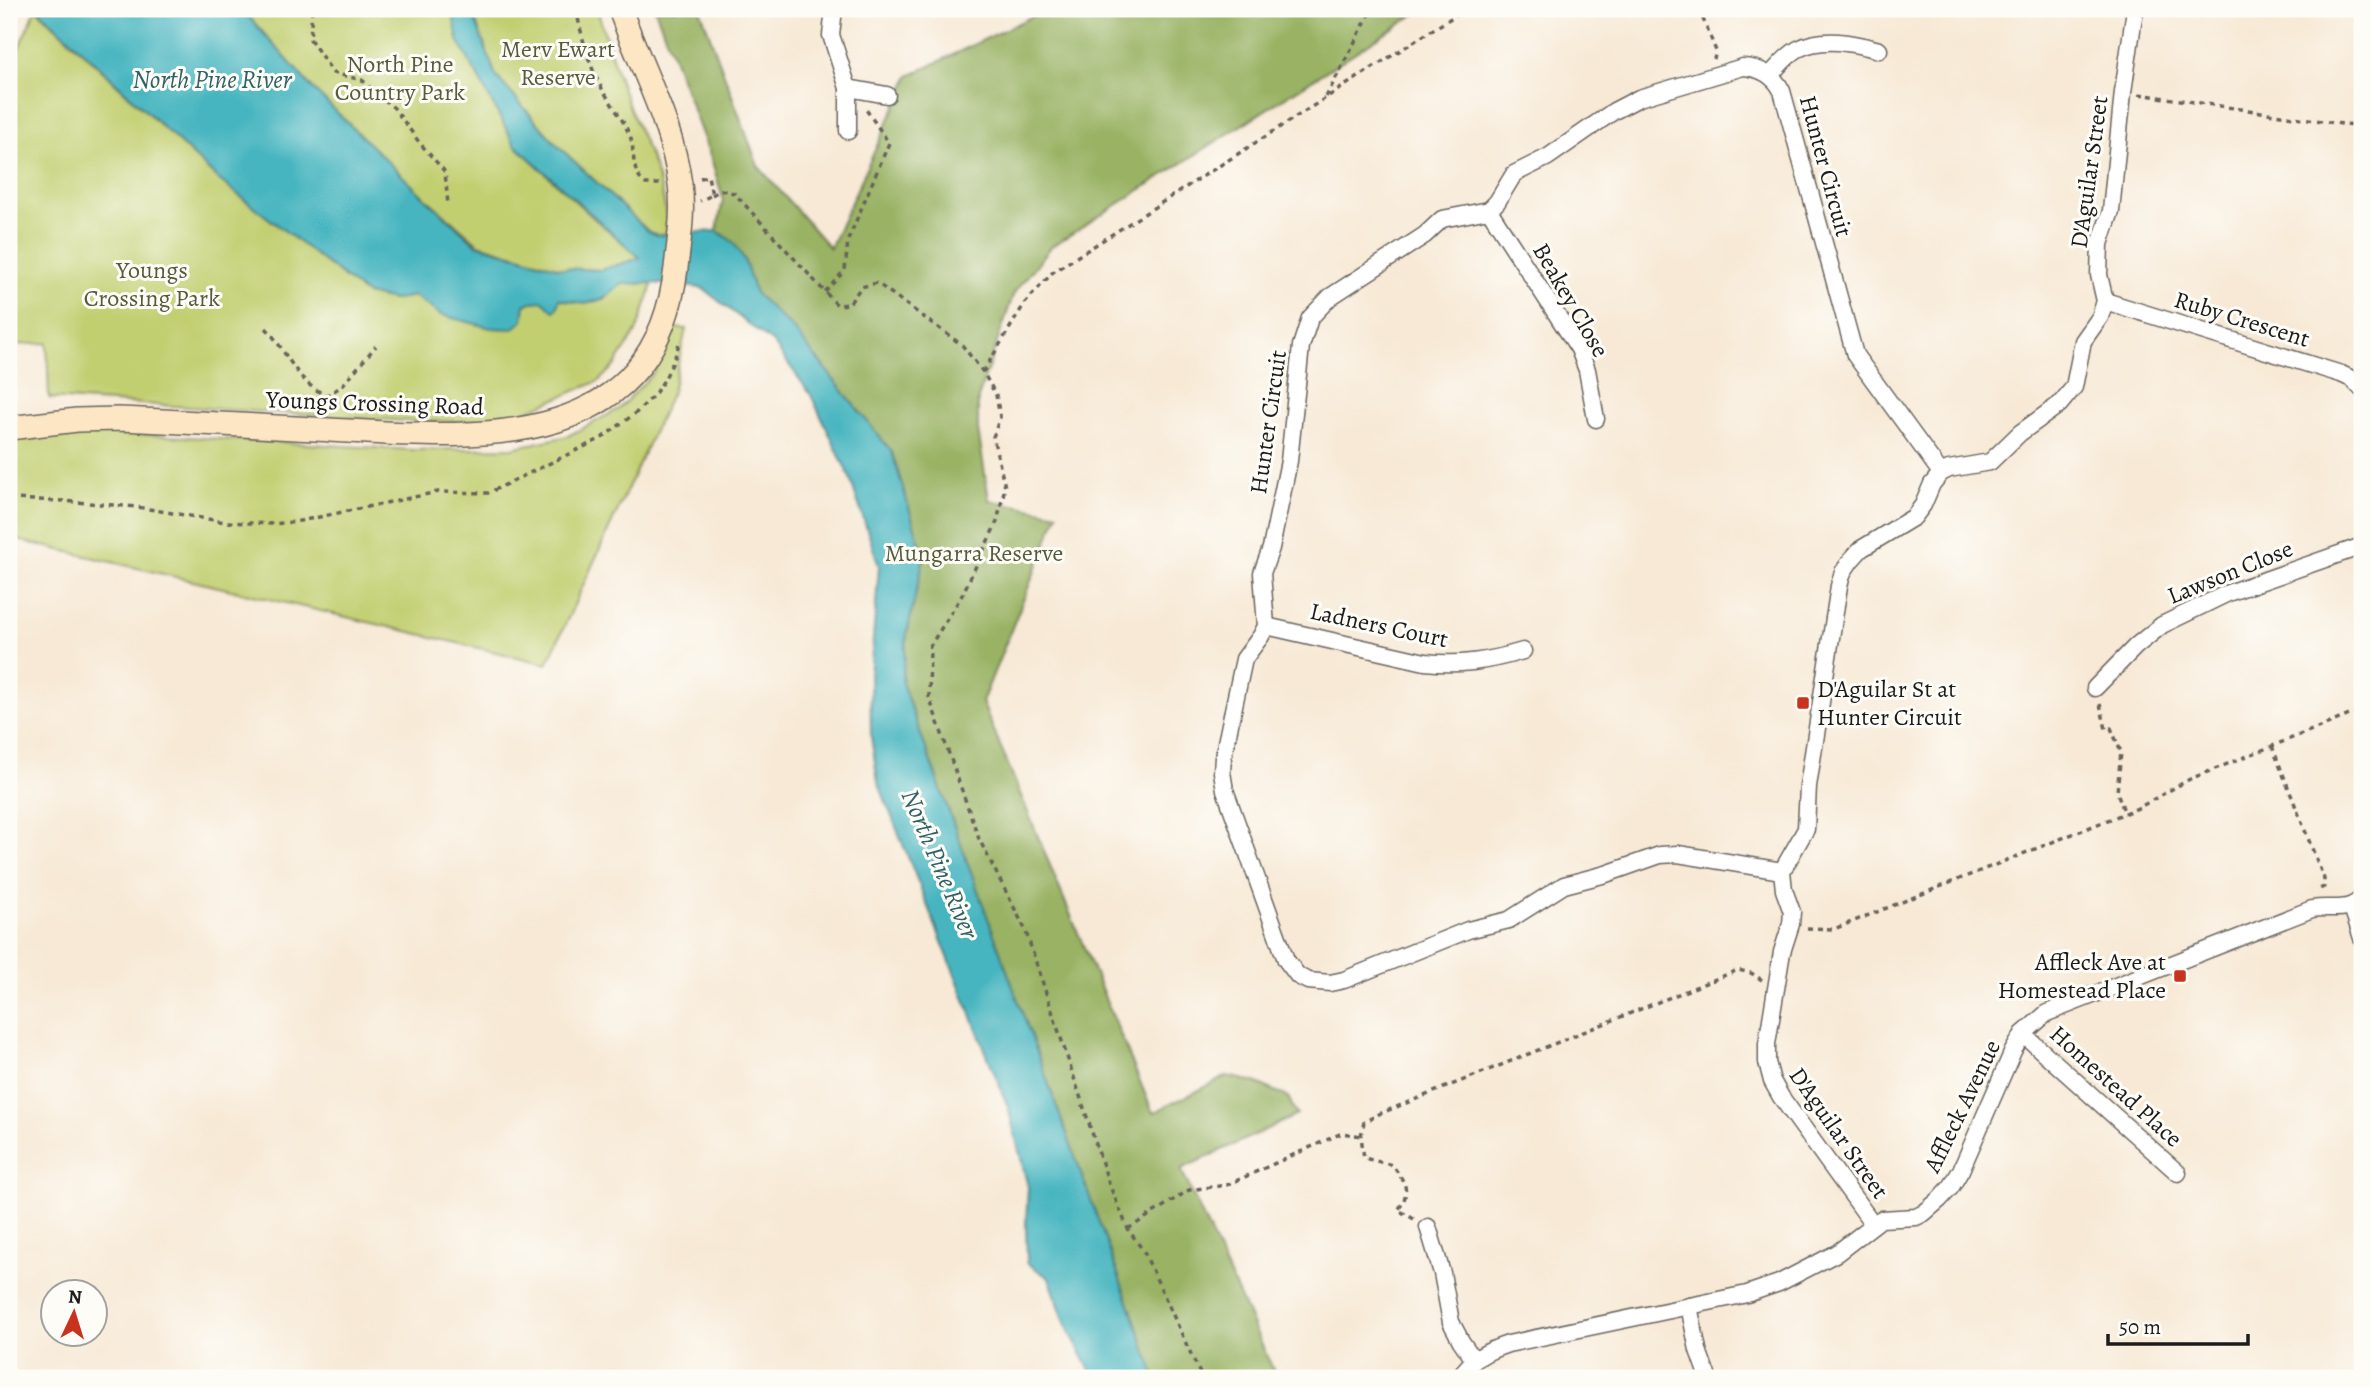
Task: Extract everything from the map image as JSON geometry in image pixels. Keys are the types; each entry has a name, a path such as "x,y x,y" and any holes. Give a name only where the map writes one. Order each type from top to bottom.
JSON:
{"main road":[{"name":"Youngs Crossing Road","path":"9,428 77,420 118,419 435,435 520,430 564,419 602,401 618,389 639,366 665,320 673,289 680,227 680,181 673,148 620,9"}],"street":[{"path":"834,9 831,35 848,88 848,131"},
{"name":"D'Aguilar Street","path":"2105,301 2099,275 2100,244 2111,211 2123,92 2135,9"},
{"path":"1770,75 1789,56 1808,45 1853,43 1879,50"},
{"name":"Hunter Circuit","path":"1266,626 1262,573 1271,548 1289,461 1301,346 1310,318 1330,297 1425,235 1442,219 1489,210 1514,174 1548,157 1614,111 1639,98 1743,67 1755,68 1770,75 1778,82 1782,92 1855,355 1941,473"},
{"path":"848,88 887,94"},
{"name":"Beakey Close","path":"1489,210 1579,349 1587,370 1597,419"},
{"path":"1266,626 1244,659 1222,772 1225,790 1286,960 1298,976 1308,981 1319,984 1345,980 1468,930 1509,920 1564,885 1660,855 1678,854 1782,871 1806,829 1808,786 1835,606 1843,572 1861,549 1913,517 1941,473 1949,469 1990,463 2020,433 2068,397 2074,387 2083,341 2100,317 2105,301"},
{"name":"Ruby Crescent","path":"2105,301 2341,374 2352,379 2362,389"},
{"name":"Lawson Close","path":"2095,688 2136,646 2162,625 2228,593 2362,546"},
{"name":"Ladners Court","path":"1266,626 1425,662 1469,664 1523,651"},
{"name":"D'Aguilar Street","path":"1459,1378 1474,1360 1489,1350 1508,1343 1747,1294 1779,1283 1851,1244 1873,1224 1772,1082 1767,1062 1767,1044 1776,983 1792,912 1784,890 1782,871"},
{"path":"2357,903 2362,938"},
{"name":"Affleck Avenue","path":"1873,1224 1881,1219 1908,1219 1924,1213 1951,1187 1961,1170 2003,1070 2023,1034 2047,1013 2306,911 2317,908 2343,910 2357,903"},
{"name":"Homestead Place","path":"2023,1034 2178,1173"},
{"path":"1429,1227 1442,1273 1451,1322 1474,1360"},
{"path":"1689,1306 1698,1350 1708,1378"}],"path":[{"path":"312,9 310,39 333,73 362,80 394,108 445,172 448,205"},
{"path":"576,9 582,40 595,76 620,114 629,135 638,177 646,184 666,183"},
{"path":"1325,99 1372,9"},
{"path":"983,372 1025,303 1053,272 1465,9"},
{"path":"1699,9 1716,51 1713,64 1716,75"},
{"path":"825,292 845,270 848,240 888,143 862,103 848,88"},
{"path":"2123,92 2362,125"},
{"path":"696,178 708,176 712,195"},
{"path":"697,206 699,202 721,190 734,193 836,305 849,304 862,287 877,283 962,345 983,372 996,395 1000,418 993,437 1005,487 997,522 961,597 930,646 929,697 979,839 1025,929 1109,1184 1128,1229 1144,1252 1202,1378"},
{"path":"266,328 301,376 327,395 341,387 376,346"},
{"path":"9,499 138,507 250,524 300,520 438,492 488,493 602,438 637,412 664,380 674,360 681,334"},
{"path":"2095,688 2106,729 2111,728 2121,752 2117,792 2125,814"},
{"path":"1791,924 1834,929 2125,814 2190,779 2362,710"},
{"path":"2272,747 2326,883 2324,887 2301,897 2306,911"},
{"path":"1429,1227 1398,1210 1406,1199 1405,1182 1392,1165 1364,1158 1361,1136 1364,1122 1738,970 1776,983"},
{"path":"1128,1229 1189,1191 1227,1185 1342,1133 1361,1136"}],"green space":[{"name":"Youngs Crossing Park","path":"36,9 218,179 366,294 393,300 414,296 441,315 559,299 603,299 622,284 653,283 637,330 615,365 599,381 517,415 488,420 424,422 49,398 47,343 9,345 9,69"},
{"name":"North Pine Country Park","path":"242,9 452,9 458,40 515,145 592,217 641,258 600,270 560,268 479,244 421,194 315,91"},
{"name":"Merv Ewart Reserve","path":"471,9 597,9 621,86 660,185 667,234 657,235 648,231 556,144 496,76"},
{"name":"Mungarra Reserve","path":"655,9 700,9 758,166 830,248 909,76 1047,9 1423,9 1051,247 1014,293 978,398 978,430 989,500 1058,514 982,702 1153,1113 1227,1076 1255,1082 1288,1097 1297,1115 1181,1169 1277,1378 1156,1378 902,683 907,633 924,557 794,330 755,293 744,259 733,242 717,231 723,199 711,158"},
{"path":"675,328 686,329 672,392 547,664 9,538 9,439 80,431 413,450 512,448 568,436 619,409 654,372"}],"water":[{"name":"North Pine River","path":"38,9 242,9 315,91 476,244 560,268 600,270 640,258 515,145 458,40 452,9 471,9 496,76 556,144 648,231 657,235 717,231 733,242 744,259 755,293 794,330 892,452 924,557 907,633 902,683 1156,1378 1094,1378 1066,1325 1049,1278 1027,1263 1028,1187 1008,1107 878,782 871,737 870,675 879,566 850,478 811,395 773,343 702,288 653,283 622,284 603,299 585,304 559,299 554,311 543,301 531,302 525,305 523,321 512,329 491,328 441,315 414,296 393,300 366,294 218,179"}],"place":[{"name":"D'Aguilar St at Hunter Circuit","path":"1803,703"},
{"name":"Affleck Ave at Homestead Place","path":"2180,976"}]}
